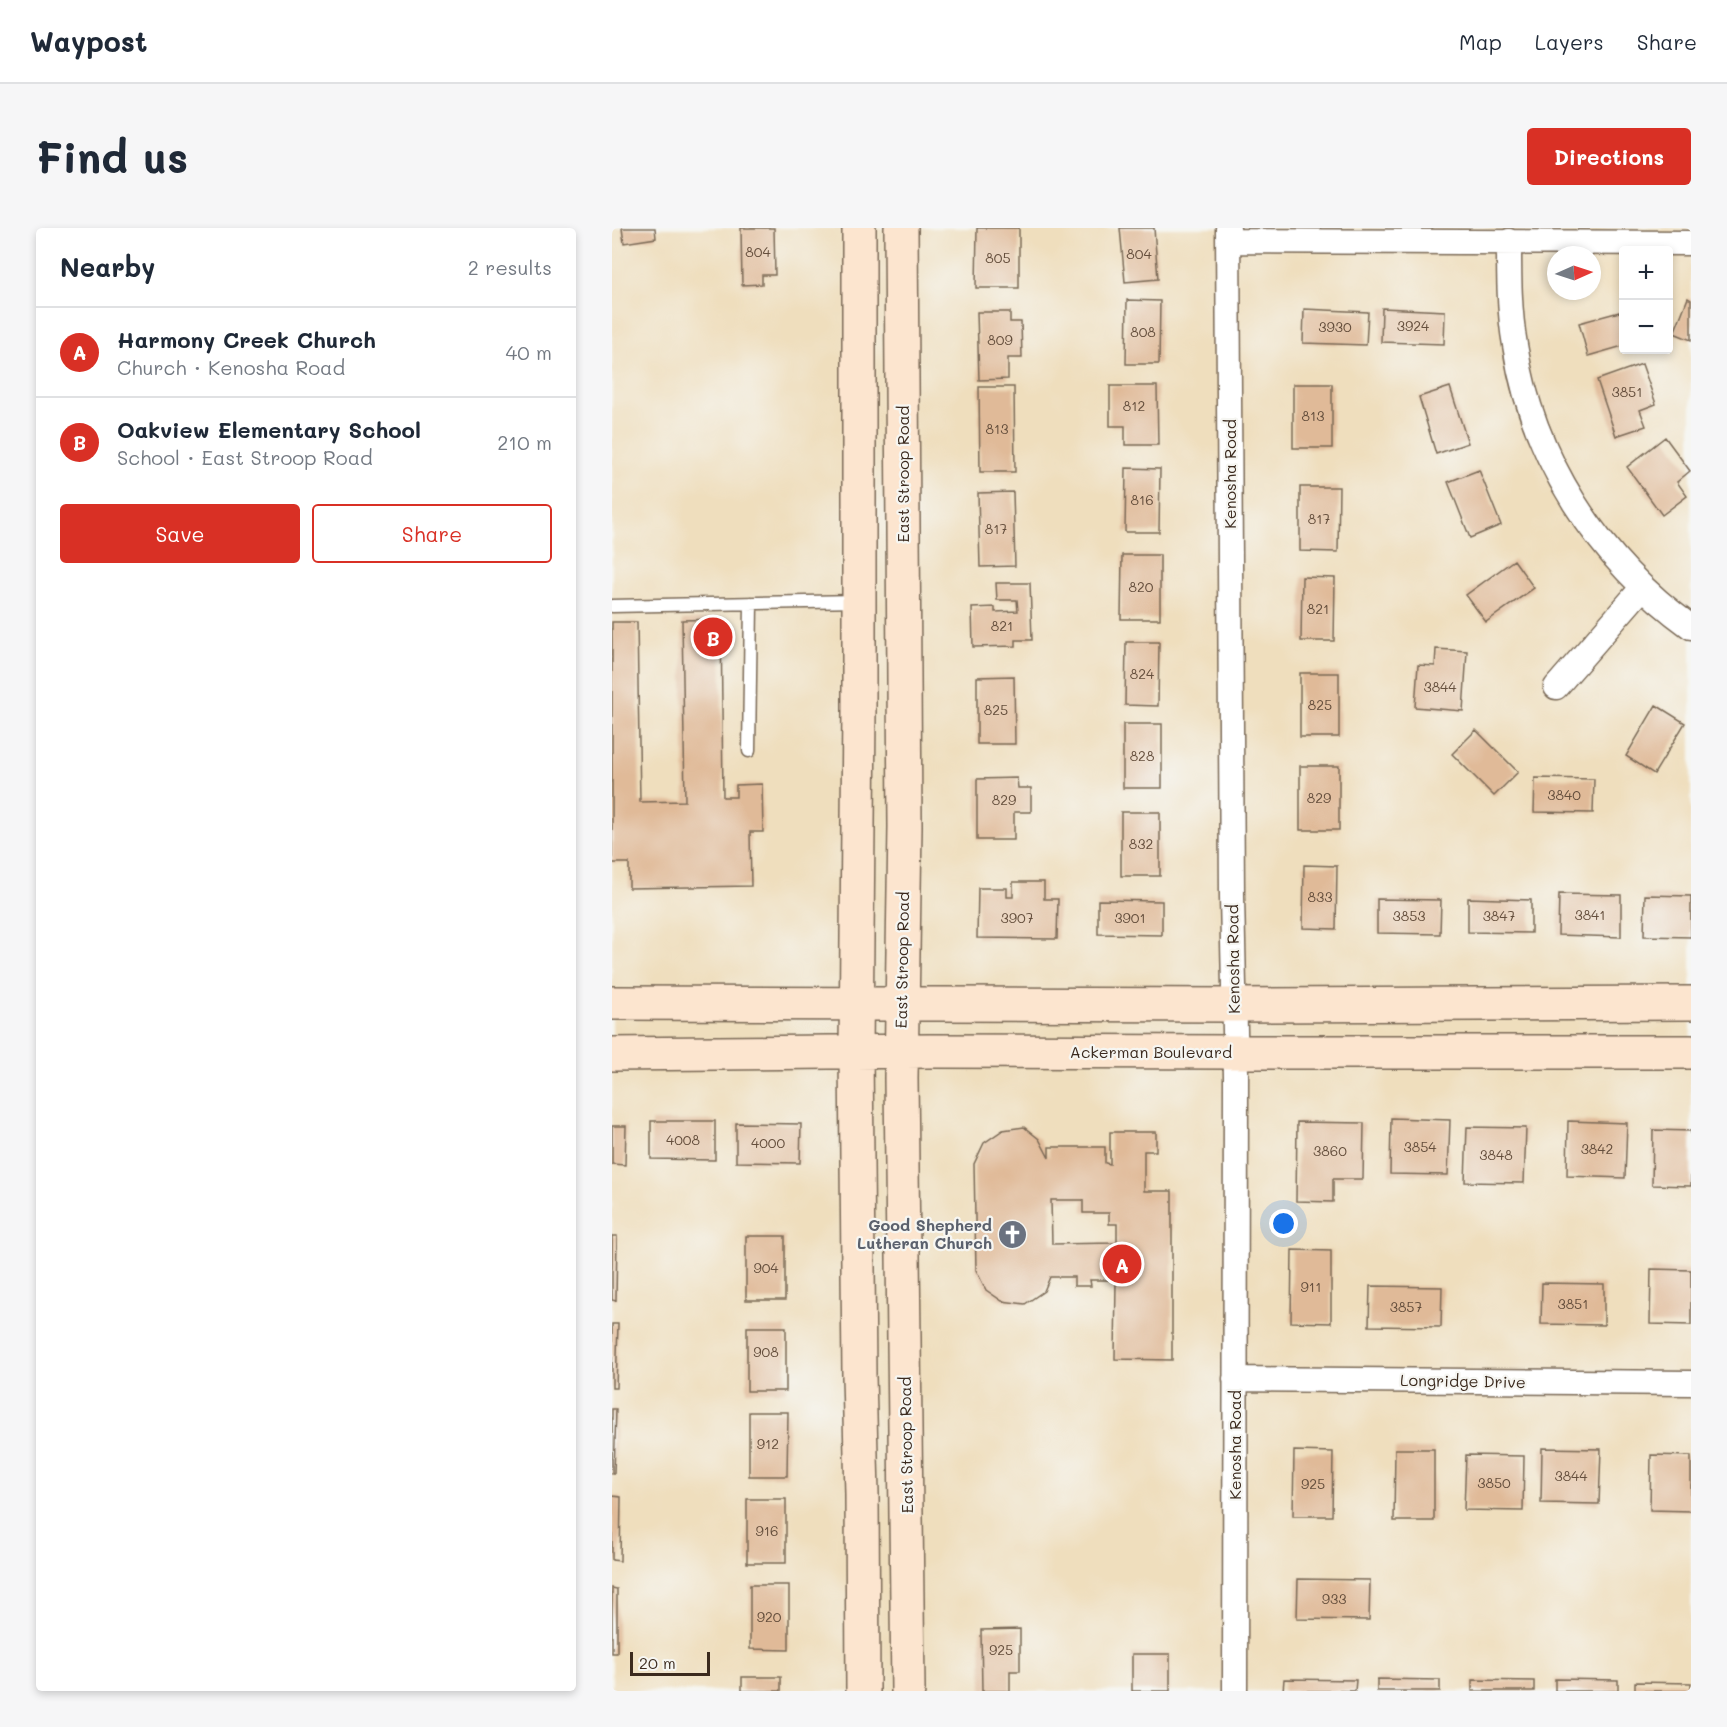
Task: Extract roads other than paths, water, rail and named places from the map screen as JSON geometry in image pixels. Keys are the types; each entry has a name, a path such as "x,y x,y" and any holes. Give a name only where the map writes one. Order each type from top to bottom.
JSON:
{"main road":[{"path":"859,228 859,601 855,1052 863,1691"},
{"name":"East Stroop Road","path":"901,228 905,827 901,1051 908,1691"},
{"path":"612,1003 1235,1005 1691,1003"},
{"name":"Ackerman Boulevard","path":"612,1054 901,1051 1691,1052"}],"street":[{"path":"1229,235 1691,243"},
{"name":"Kenosha Road","path":"1229,235 1232,897 1235,1005 1235,1691"},
{"path":"1509,241 1509,288 1515,346 1526,396 1544,447 1569,497 1602,543 1643,587 1691,627"},
{"path":"1556,687 1643,587"},
{"name":"Longridge Drive","path":"1235,1379 1691,1383"}],"lane":[{"path":"612,606 859,601"},
{"path":"748,751 751,603"}],"place":[{"name":"Oakview Elementary School","path":"713,637"},
{"name":"Good Shepherd Lutheran Church","path":"1013,1234"},
{"name":"Harmony Creek Church","path":"1122,1264"}]}
